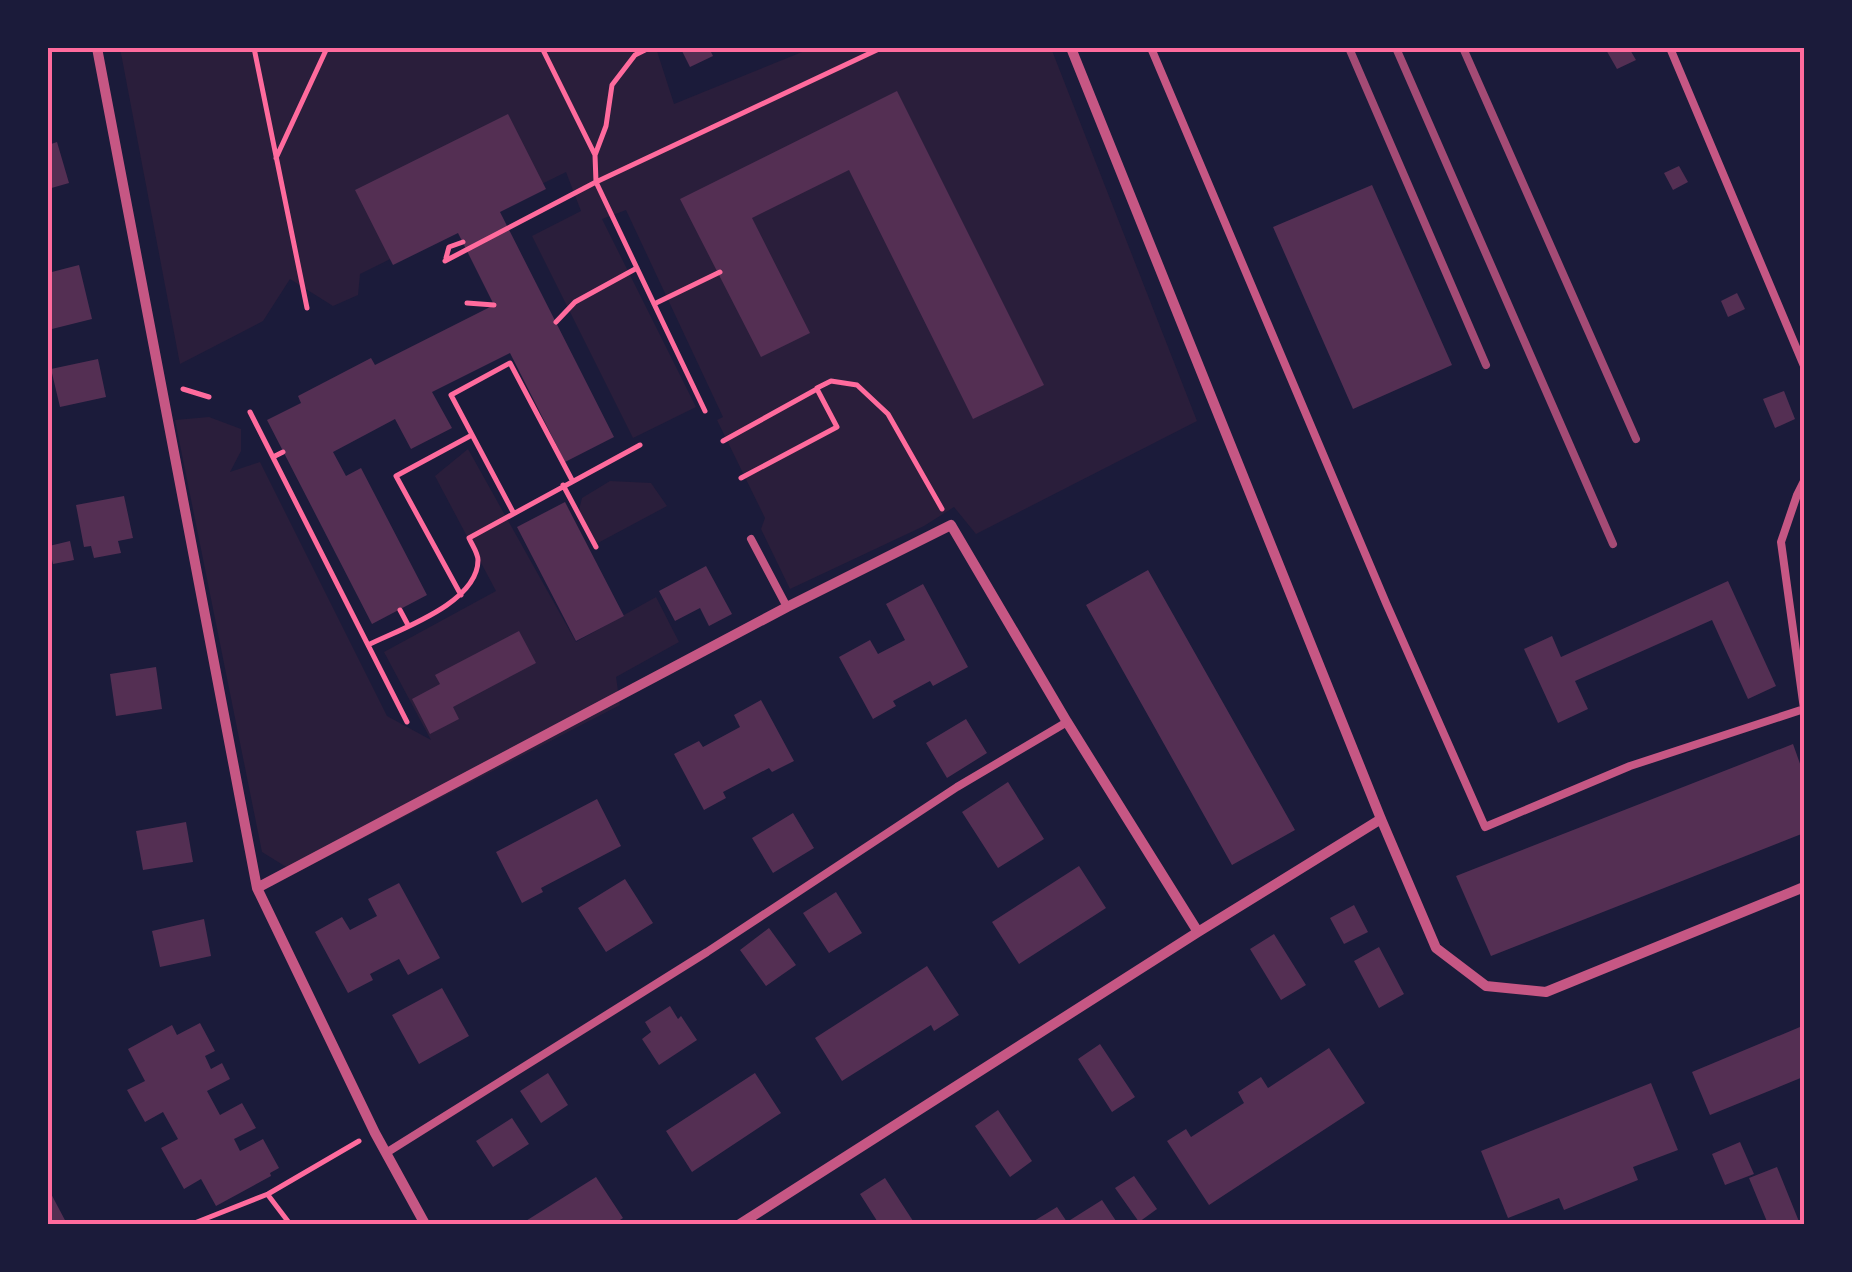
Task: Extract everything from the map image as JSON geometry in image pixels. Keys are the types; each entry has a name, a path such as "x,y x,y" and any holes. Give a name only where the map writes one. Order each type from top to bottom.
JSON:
{"street":[{"path":"97,48 257,888 374,1133 425,1224"},
{"path":"1071,48 1436,948 1486,986 1546,992 1804,886"},
{"path":"257,888 787,607 951,525 1067,722 1198,932"},
{"path":"748,1223 1198,932 1381,819"}],"lane":[{"path":"1151,48 1485,827 1630,766 1804,709 1781,542 1804,480"},
{"path":"1670,48 1804,366"},
{"path":"751,539 787,607"},
{"path":"386,1153 707,952 957,786 1067,722"}],"path":[{"path":"254,48 308,308"},
{"path":"276,158 326,48"},
{"path":"542,48 594,155 596,182 705,411"},
{"path":"594,155 606,126 612,84 635,56 648,48"},
{"path":"462,242 450,248 445,261 596,182 881,48"},
{"path":"556,322 575,302 637,268"},
{"path":"654,304 720,272"},
{"path":"466,303 494,304"},
{"path":"514,514 451,396 510,363 572,480"},
{"path":"723,441 830,381 857,385 888,414 951,525"},
{"path":"741,478 837,427 816,389"},
{"path":"250,412 407,722"},
{"path":"461,594 396,476 472,435"},
{"path":"368,645 448,605 461,594 474,576 478,558 470,538 640,445"},
{"path":"273,457 283,452"},
{"path":"564,485 596,546"},
{"path":"400,610 408,625"},
{"path":"192,1224 268,1194 374,1133"},
{"path":"268,1194 290,1224"}],"shaded area":[{"path":"120,48 656,48 674,104 812,48 1051,48 1197,421 976,534 954,507 924,526 790,589 761,529 765,518 717,420 723,417 626,210 602,219 696,407 633,438 532,236 581,211 566,172 360,274 358,295 333,306 290,279 263,321 180,364"},
{"path":"209,417 241,429 241,451 230,472 260,462 387,716 431,740 384,652 496,591 435,476 468,449 576,642 656,597 679,642 616,677 620,705 296,873 262,852 175,420"},
{"path":"610,481 651,483 667,506 596,544 579,510 582,498"}],"building":[{"path":"709,48 713,56 690,67 682,51"},
{"path":"1605,48 1629,48 1636,60 1617,69"},
{"path":"897,91 1044,385 973,419 849,170 752,218 810,333 761,357 680,199"},
{"path":"508,114 546,189 500,212 614,437 565,462 510,353 432,392 452,428 411,449 395,419 333,452 346,476 361,468 427,595 372,624 267,420 301,403 298,396 371,358 375,365 494,305 458,233 393,265 355,190"},
{"path":"57,142 69,183 48,189 48,145"},
{"path":"1679,166 1688,182 1673,190 1664,173"},
{"path":"1372,185 1452,365 1353,409 1273,227"},
{"path":"79,265 92,319 48,330 48,273"},
{"path":"1737,293 1745,309 1728,317 1721,301"},
{"path":"98,359 106,397 60,407 51,369"},
{"path":"1784,391 1795,419 1775,428 1763,399"},
{"path":"124,496 133,538 118,541 121,553 94,558 91,546 84,547 76,505"},
{"path":"565,502 624,616 576,641 517,527"},
{"path":"70,541 74,560 53,564 49,546"},
{"path":"706,566 732,614 709,626 700,608 675,621 659,591"},
{"path":"1148,570 1295,830 1232,865 1086,605"},
{"path":"1728,581 1776,686 1748,699 1712,620 1575,681 1588,709 1558,723 1524,649 1552,636 1561,657"},
{"path":"923,584 968,667 893,701 896,706 873,719 839,657 870,640 878,654 905,640 886,604"},
{"path":"519,631 536,663 453,707 459,719 430,734 412,699 440,684 435,675"},
{"path":"156,667 162,709 116,716 110,674"},
{"path":"761,700 794,761 772,772 769,768 723,792 726,798 704,810 674,754 699,741 703,747 740,727 734,715"},
{"path":"966,719 987,753 947,778 926,743"},
{"path":"1793,744 1804,775 1804,833 1491,956 1456,876"},
{"path":"1008,782 1044,839 998,868 962,812"},
{"path":"597,799 621,846 541,888 543,892 522,903 496,852"},
{"path":"793,813 814,848 773,873 752,838"},
{"path":"186,822 193,862 143,870 136,831"},
{"path":"1079,866 1106,908 1019,964 992,922"},
{"path":"625,879 653,923 606,952 578,908"},
{"path":"399,883 440,958 408,975 399,959 370,974 373,980 348,993 315,932 342,917 350,930 377,916 368,899"},
{"path":"836,892 862,933 829,953 803,913"},
{"path":"1354,905 1368,932 1344,944 1330,918"},
{"path":"204,919 211,956 160,967 152,931"},
{"path":"769,928 796,965 766,986 740,950"},
{"path":"1274,934 1306,985 1281,1000 1250,949"},
{"path":"1379,947 1404,994 1379,1008 1354,961"},
{"path":"927,966 959,1015 934,1031 931,1025 842,1081 815,1038"},
{"path":"442,988 469,1036 419,1064 392,1015"},
{"path":"670,1006 697,1040 659,1065 642,1039 651,1032 645,1022"},
{"path":"200,1023 215,1051 205,1056 211,1069 222,1063 230,1079 207,1091 220,1115 242,1103 256,1128 234,1139 240,1151 263,1139 279,1168 216,1206 201,1179 184,1189 161,1148 178,1139 163,1112 145,1122 127,1090 145,1081 128,1049 172,1025 177,1035"},
{"path":"1800,1027 1804,1038 1804,1067 1800,1069 1803,1077 1710,1115 1692,1072"},
{"path":"1100,1044 1135,1097 1112,1112 1078,1059"},
{"path":"1329,1048 1365,1103 1209,1205 1167,1141 1186,1129 1191,1137 1244,1103 1238,1092 1261,1077 1268,1088"},
{"path":"548,1073 568,1105 541,1123 520,1091"},
{"path":"755,1073 781,1113 692,1172 666,1131"},
{"path":"1651,1083 1678,1150 1633,1167 1638,1180 1564,1210 1559,1198 1508,1218 1481,1151"},
{"path":"998,1110 1032,1161 1010,1177 975,1126"},
{"path":"512,1118 529,1144 493,1167 476,1141"},
{"path":"1740,1142 1754,1174 1725,1185 1712,1154"},
{"path":"1777,1167 1800,1224 1768,1224 1749,1178"},
{"path":"1134,1176 1157,1209 1139,1222 1115,1188"},
{"path":"596,1177 623,1218 614,1224 521,1224"},
{"path":"885,1178 915,1224 879,1224 860,1194"},
{"path":"48,1188 67,1224 48,1224"},
{"path":"1102,1200 1118,1224 1029,1224 1057,1207 1067,1222"}],"railway":[{"path":"1349,48 1486,365"},
{"path":"1396,48 1613,544"},
{"path":"1463,48 1636,439"}]}
